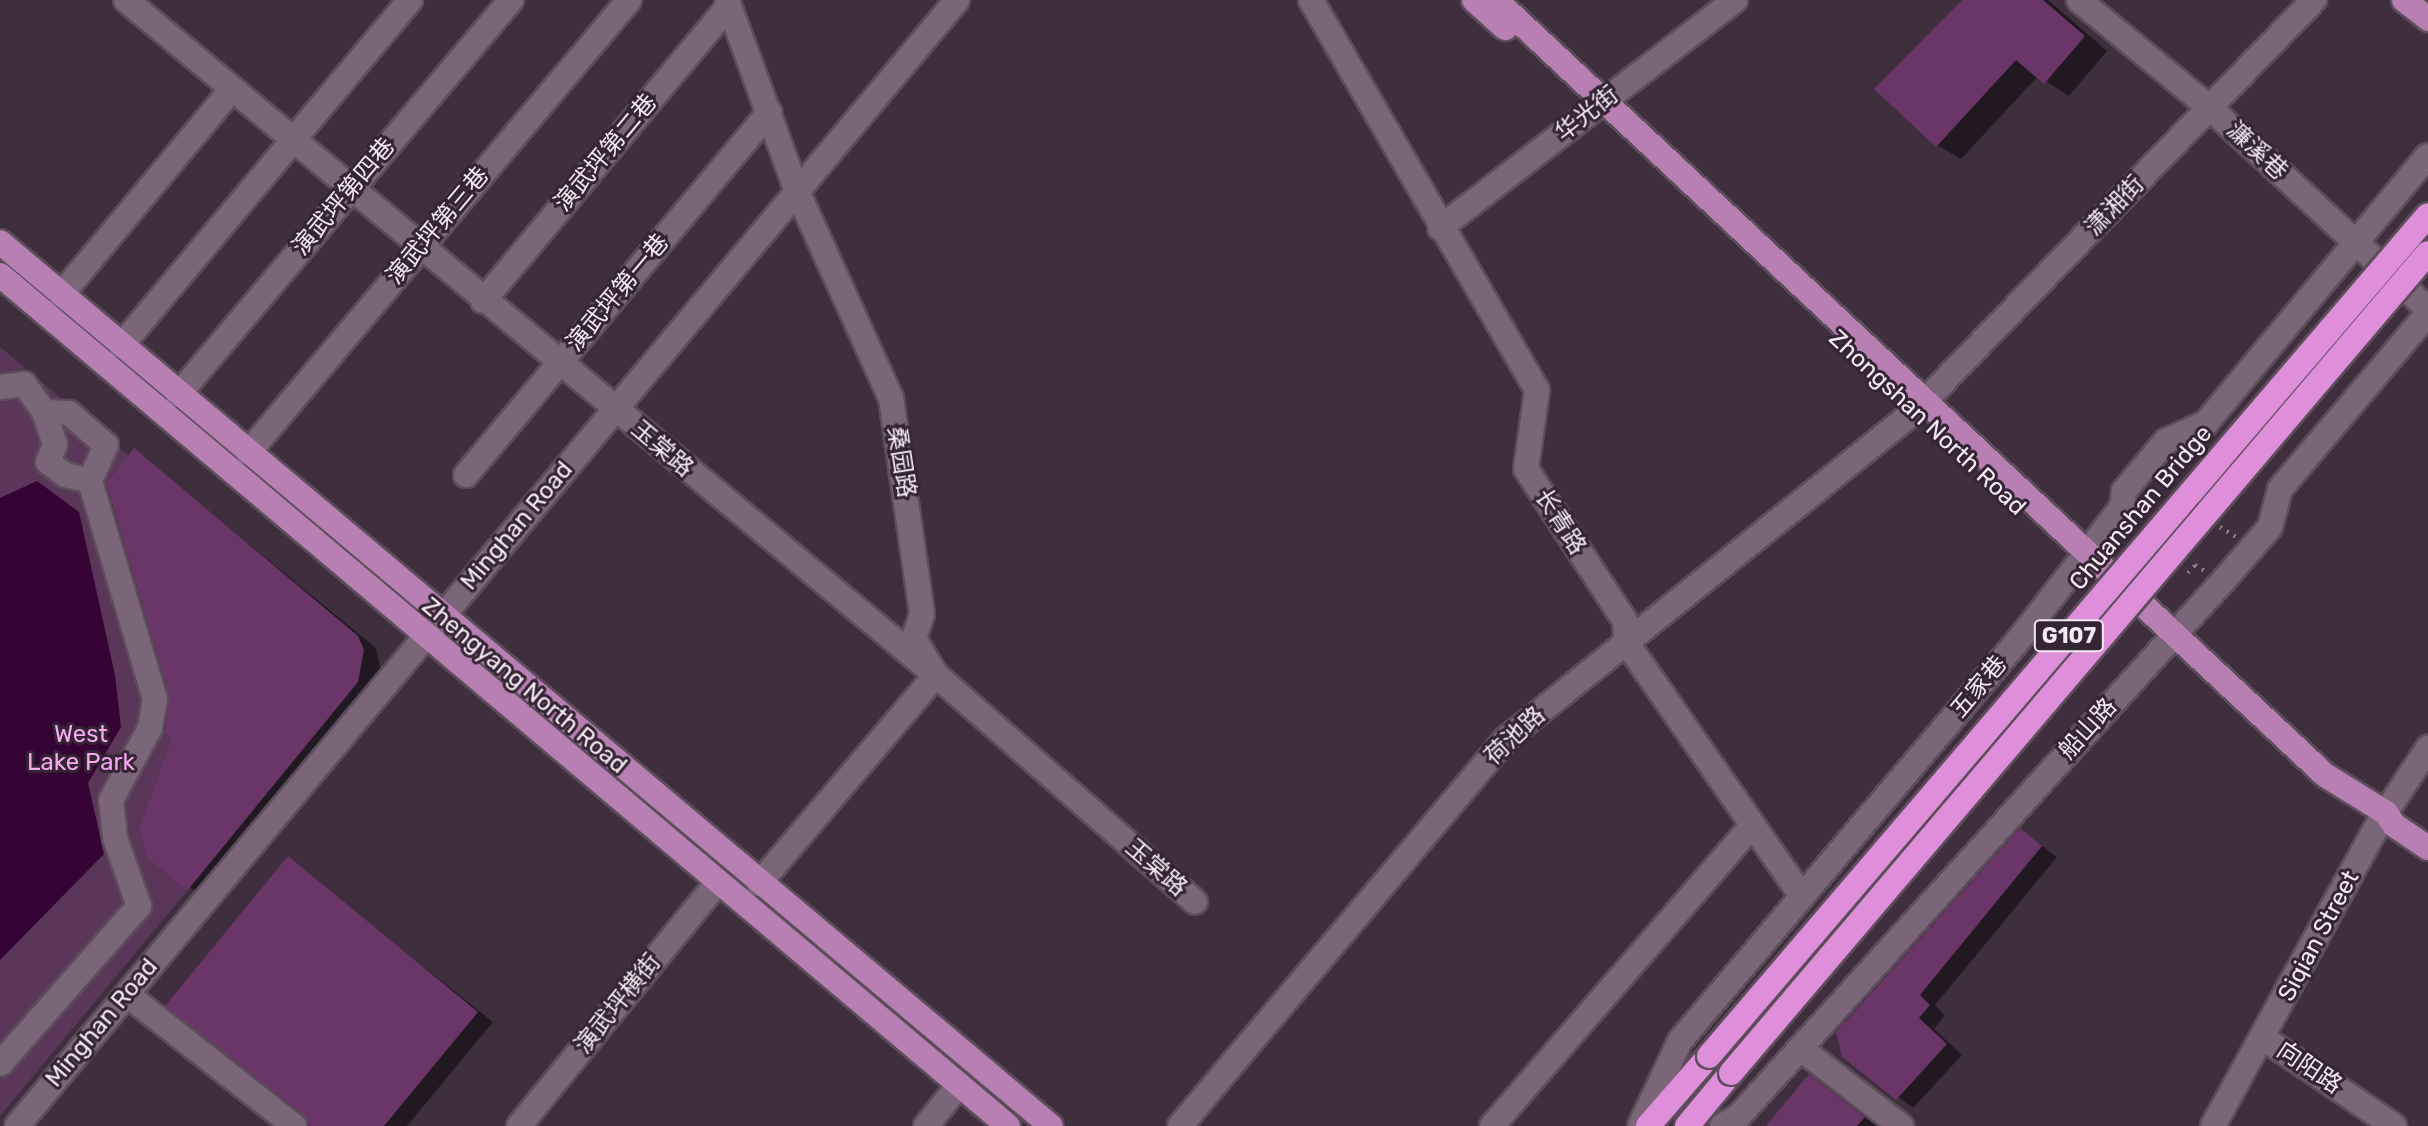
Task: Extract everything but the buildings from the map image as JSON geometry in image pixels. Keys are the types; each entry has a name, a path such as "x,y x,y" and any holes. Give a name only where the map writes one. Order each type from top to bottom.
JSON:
{"highway":[{"name":"Chuanshan Bridge","path":"1648,1126 2428,215"},
{"name":"G107","path":"1687,1126 2428,253"}],"main road":[{"name":"Zhongshan North Road","path":"1474,0 1598,106 1920,406 2170,640 2314,784 2386,820 2428,848"},
{"name":"Zhongshan North Road","path":"1496,0 1598,106"},
{"path":"2404,0 2428,19"},
{"name":"Zhengyang North Road","path":"0,242 248,453 717,883 1008,1126"},
{"name":"Zhengyang North Road","path":"0,275 759,884 1051,1126"}],"street":[{"name":"玉棠路","path":"126,0 483,301 936,675 1195,902"},
{"path":"121,346 410,0"},
{"name":"演武坪第三巷","path":"248,453 629,0"},
{"name":"Minghan Road","path":"800,196 957,0"},
{"name":"Minghan Road","path":"17,1126 800,196 969,0"},
{"name":"长青路","path":"1311,0 1440,228 1537,390 1526,469 1625,621 1626,642 1802,896"},
{"name":"华光街","path":"1440,228 1735,0"},
{"name":"濂溪巷","path":"2079,0 2210,108 2428,311"},
{"name":"潇湘街","path":"1920,406 2314,0"},
{"name":"桑园路","path":"728,3 800,196 891,398 922,614 914,639 936,675"},
{"name":"演武坪第二巷","path":"483,301 728,3"},
{"name":"演武坪第四巷","path":"178,395 351,190 499,4"},
{"path":"61,295 232,89"},
{"name":"演武坪第一巷","path":"466,475 769,112"},
{"name":"五家巷","path":"1640,1126 1680,1041 2017,642 2080,556 2122,507 2124,491 2166,441 2206,423 2428,156"},
{"name":"船山路","path":"1722,1126 1739,1116 2270,527 2280,489 2428,311"},
{"path":"0,387 24,384 44,412 55,444 48,462 65,475 90,481"},
{"name":"荷池路","path":"1180,1126 1506,739 1920,406"},
{"path":"0,1064 139,906 115,838 111,800 150,728 155,699 90,481 106,445 69,413 44,412"},
{"name":"Minghan Road","path":"29,1126 438,628"},
{"path":"759,884 936,675"},
{"name":"Siqian Street","path":"2228,1126 2269,1041 2386,820 2428,748"},
{"name":"Siqian Street","path":"2386,820 2428,771"},
{"path":"1492,1126 1753,825"},
{"name":"演武坪横街","path":"519,1126 717,883"},
{"path":"134,1000 294,1126"},
{"name":"Siqian Street","path":"2213,1126 2269,1041"},
{"name":"向阳路","path":"2269,1041 2394,1126"},
{"path":"1800,1048 1874,1118 1901,1126"},
{"path":"926,1126 959,1085"}],"path":[{"path":"2188,573 2195,565"}],"green space":[{"name":"West Lake Park","path":"0,347 128,455 104,484 155,687 157,720 171,739 139,829 147,858 187,891 0,1116"}],"shaded area":[{"path":"37,481 79,512 115,675 121,727 88,783 104,854 0,960 0,498"}]}
